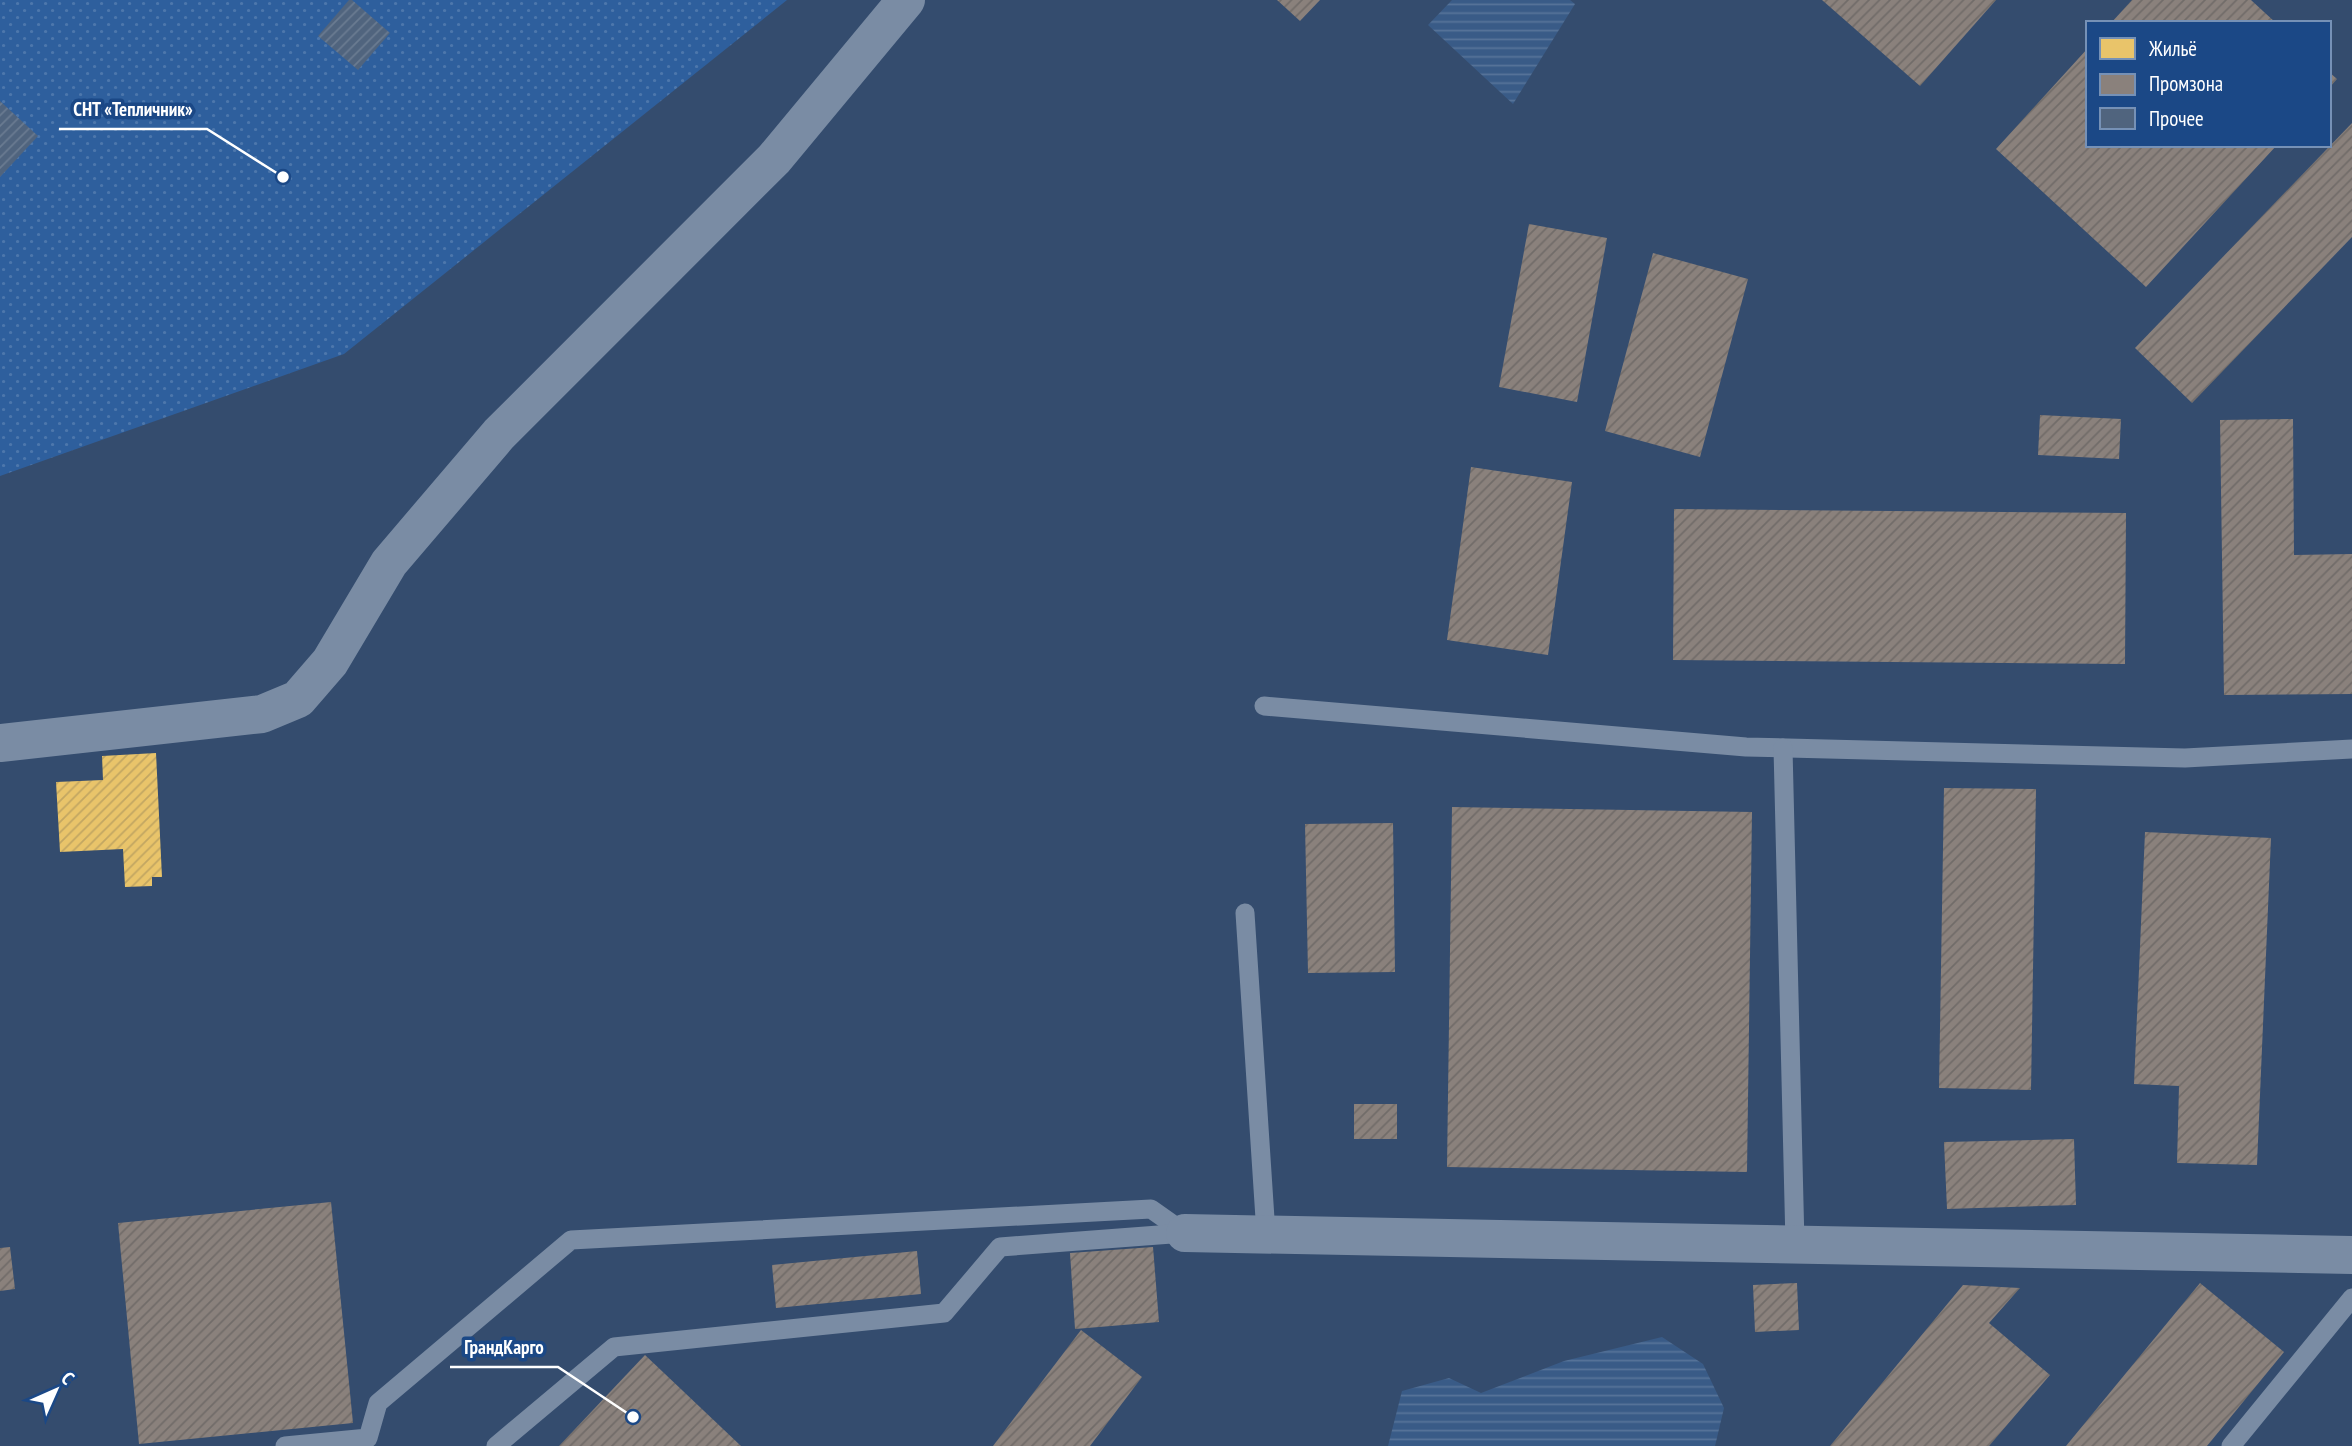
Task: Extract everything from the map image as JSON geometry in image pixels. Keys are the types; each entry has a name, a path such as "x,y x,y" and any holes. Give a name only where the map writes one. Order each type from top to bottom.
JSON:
{"street":[{"path":"0,743 262,714 298,699 330,662 389,563 499,433 774,159 906,0"},
{"path":"1185,1233 2352,1255"}],"lane":[{"path":"1265,706 1746,747 2185,758 2352,749"},
{"path":"1783,748 1795,1244"},
{"path":"1245,913 1266,1234"},
{"path":"285,1446 368,1438 379,1403 571,1240 1152,1209 1185,1233"},
{"path":"496,1446 614,1347 944,1313 1000,1247 1185,1233"},
{"path":"2231,1446 2352,1298"}],"shaded area":[{"path":"0,0 787,0 344,354 0,476"},
{"path":"1452,0 1570,0 1575,4 1513,104 1428,25"},
{"path":"1662,1337 1703,1364 1724,1408 1715,1446 1388,1446 1402,1391 1449,1378 1481,1393 1564,1361"}],"building: Жильё":[{"path":"156,753 162,877 152,877 152,886 125,887 123,849 60,852 56,782 103,780 102,756"}],"building: Промзона":[{"path":"1277,0 1320,0 1300,21"},
{"path":"1822,0 1996,0 1920,86"},
{"path":"2132,0 2251,0 2274,21 2113,21"},
{"path":"2086,50 2086,147 2275,147 2146,287 1996,149"},
{"path":"2331,74 2337,79 2331,86"},
{"path":"2352,123 2352,237 2192,403 2135,348"},
{"path":"1529,224 1607,238 1577,402 1499,387"},
{"path":"1653,253 1748,279 1700,457 1605,431"},
{"path":"2040,415 2121,419 2119,459 2038,455"},
{"path":"2293,419 2294,555 2352,554 2352,694 2224,695 2220,420"},
{"path":"1471,467 1572,482 1548,655 1447,640"},
{"path":"1674,509 2126,513 2125,664 1673,660"},
{"path":"1944,788 2036,789 2031,1090 1939,1088"},
{"path":"1452,807 1752,812 1747,1172 1447,1167"},
{"path":"1393,823 1395,972 1308,973 1305,824"},
{"path":"2145,832 2271,838 2257,1165 2177,1163 2179,1086 2134,1084"},
{"path":"1354,1104 1397,1104 1397,1139 1354,1139"},
{"path":"2074,1139 2076,1205 1947,1209 1944,1142"},
{"path":"331,1202 353,1423 139,1444 118,1223"},
{"path":"10,1247 15,1289 0,1291 0,1248"},
{"path":"1153,1247 1159,1322 1075,1329 1070,1253"},
{"path":"917,1251 921,1294 776,1308 772,1265"},
{"path":"1797,1283 1799,1330 1755,1332 1753,1285"},
{"path":"2200,1283 2284,1352 2207,1446 2066,1446"},
{"path":"1963,1285 2020,1288 1989,1323 2050,1375 1989,1446 1830,1446"},
{"path":"1081,1330 1142,1377 1090,1446 993,1446"},
{"path":"645,1355 741,1446 559,1446"}],"building: Прочее":[{"path":"349,0 390,33 358,70 318,36"},
{"path":"0,101 38,136 0,177"}],"place":[{"name":"СНТ «Тепличник»","path":"283,177"},
{"name":"ГрандКарго","path":"633,1417"}]}
